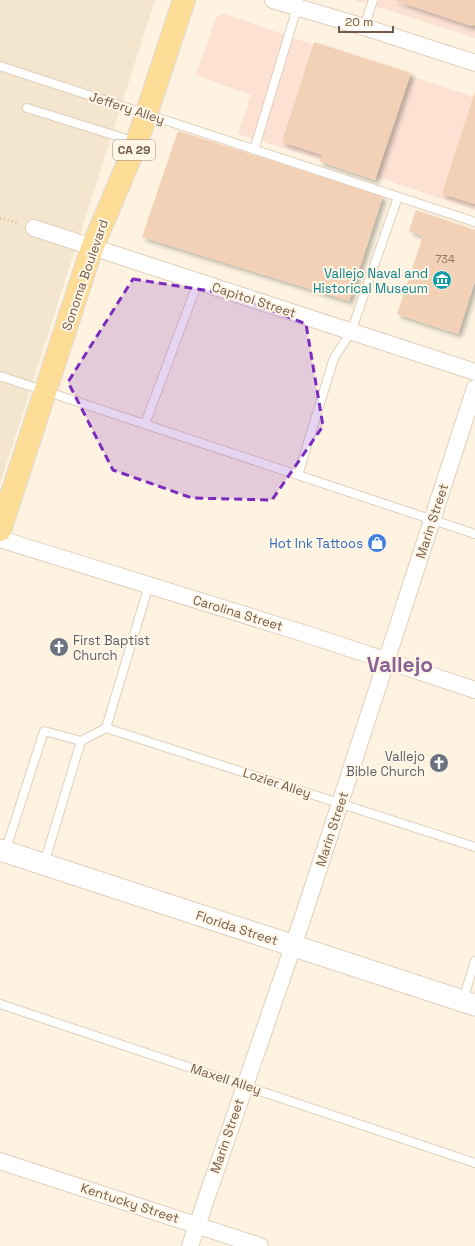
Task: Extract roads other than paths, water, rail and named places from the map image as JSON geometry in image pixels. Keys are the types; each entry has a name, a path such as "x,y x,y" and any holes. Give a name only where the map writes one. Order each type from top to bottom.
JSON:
{"main road":[{"name":"Sonoma Boulevard","path":"0,530 92,248 137,142 184,0"}],"street":[{"path":"273,0 364,27 475,63"},
{"name":"Capitol Street","path":"34,228 475,372"},
{"name":"Marin Street","path":"190,1246 293,946 475,388"},
{"name":"Carolina Street","path":"0,539 306,634 386,662 475,690"},
{"name":"Florida Street","path":"2,851 469,1003"},
{"name":"Kentucky Street","path":"0,1161 260,1246"}],"lane":[{"path":"364,27 373,0"},
{"path":"254,150 297,8"},
{"name":"Jeffery Alley","path":"0,66 475,222"},
{"path":"27,108 137,142"},
{"path":"298,475 334,358 351,332 398,197"},
{"path":"145,424 198,282"},
{"path":"0,376 475,534"},
{"path":"2,851 44,731 81,741 106,728 149,585"},
{"name":"Lozier Alley","path":"106,728 475,847"},
{"path":"44,865 81,741"},
{"path":"469,1003 475,961"},
{"name":"Maxell Alley","path":"0,1004 475,1163"}],"place":[{"name":"Vallejo Naval and Historical Museum","path":"442,280"},
{"name":"Hot Ink Tattoos","path":"377,543"},
{"name":"First Baptist Church","path":"59,647"},
{"name":"Vallejo Bible Church","path":"439,763"}],"district":[{"name":"Vallejo","path":"400,664"}]}
